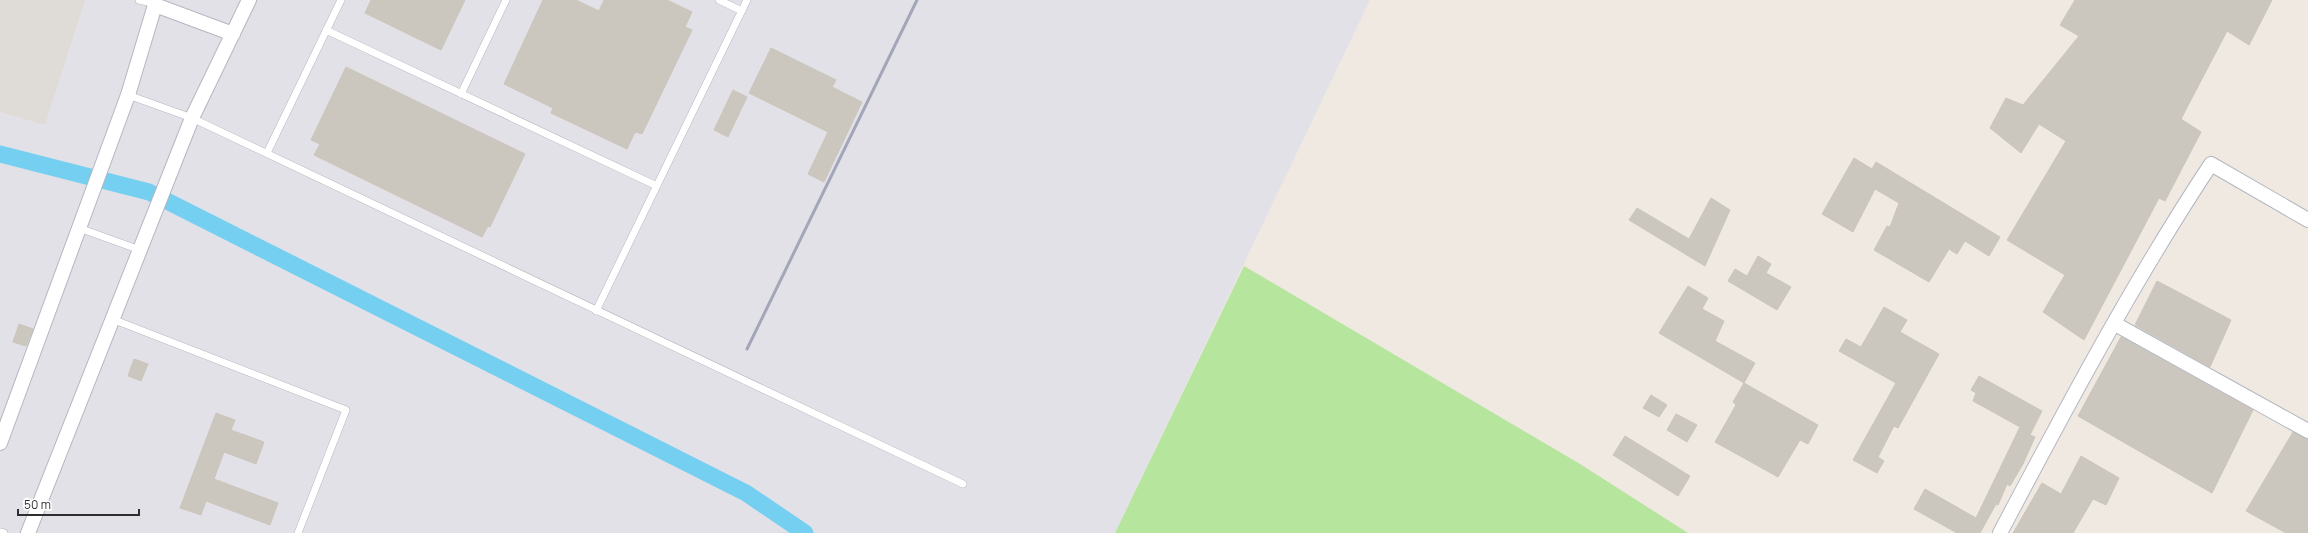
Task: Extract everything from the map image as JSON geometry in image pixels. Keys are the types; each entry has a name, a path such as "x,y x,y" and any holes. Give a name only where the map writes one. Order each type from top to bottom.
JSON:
{"street":[{"path":"28,533 192,118 249,0"},
{"path":"0,443 128,95 156,3 233,34"},
{"path":"2000,533 2062,416 2175,218 2211,164 2308,220"},
{"path":"2115,324 2308,431"}],"lane":[{"path":"139,0 156,3"},
{"path":"267,153 340,0"},
{"path":"462,94 506,0"},
{"path":"719,0 742,11"},
{"path":"596,310 747,0"},
{"path":"326,30 657,186"},
{"path":"128,95 192,118 963,484"},
{"path":"79,228 140,250"},
{"path":"112,319 346,410 298,533"},
{"path":"0,532 4,533"}],"shaded area":[{"path":"0,0 1370,0 1115,533 0,533"},
{"path":"0,0 85,0 45,125 0,112"}],"green space":[{"path":"1244,266 1580,464 1688,533 1115,533"}],"building":[{"path":"371,0 465,0 441,50 365,13"},
{"path":"543,0 576,0 599,11 604,0 667,0 692,12 685,27 692,30 642,134 635,132 627,149 551,113 553,108 504,84"},
{"path":"2075,0 2272,0 2249,45 2227,31 2181,119 2201,132 2165,201 2159,198 2084,340 2043,312 2065,275 2007,240 2066,141 2039,124 2021,153 1990,128 2006,98 2023,105 2079,36 2060,25"},
{"path":"771,48 836,80 832,87 862,102 824,182 808,174 828,132 749,93"},
{"path":"346,67 525,154 490,227 488,226 482,237 314,155 320,144 311,140"},
{"path":"733,90 747,97 728,137 714,130"},
{"path":"1854,158 1872,169 1876,162 2000,237 1989,256 1965,241 1957,254 1949,249 1929,282 1874,250 1887,226 1890,227 1899,203 1875,189 1853,232 1822,214"},
{"path":"1711,198 1730,210 1705,266 1629,220 1637,208 1689,239"},
{"path":"1758,256 1771,264 1766,273 1791,287 1777,310 1728,281 1735,269 1747,276"},
{"path":"2157,281 2231,320 2210,367 2135,325"},
{"path":"1688,286 1708,298 1702,309 1724,321 1715,341 1755,363 1744,383 1659,333"},
{"path":"1884,307 1907,320 1900,332 1939,354 1898,428 1894,426 1878,457 1884,461 1877,473 1853,460 1896,383 1839,351 1846,339 1861,347"},
{"path":"19,324 33,329 26,346 13,342"},
{"path":"2121,337 2253,410 2212,493 2078,416"},
{"path":"134,359 148,364 141,381 128,376"},
{"path":"1979,376 2042,411 2030,435 2035,437 2023,464 2010,486 2007,484 1998,505 1996,504 1980,533 1957,533 1914,509 1925,489 1976,518 2020,427 1973,401 1976,393 1971,390"},
{"path":"1744,383 1818,425 1808,444 1800,440 1778,477 1715,442 1736,405 1733,402"},
{"path":"1651,395 1667,405 1659,417 1643,408"},
{"path":"216,413 235,420 231,430 264,442 256,464 224,452 214,479 278,503 270,525 206,501 201,515 180,508"},
{"path":"1676,414 1697,425 1687,442 1667,430"},
{"path":"2293,432 2308,439 2308,533 2286,533 2246,511"},
{"path":"1625,436 1690,476 1678,496 1613,455"},
{"path":"2081,456 2119,478 2106,505 2093,499 2073,533 2013,533 2042,483 2061,494"}],"waterway":[{"path":"0,154 149,192 746,493 805,533"}],"railway":[{"path":"747,349 917,0"}]}
